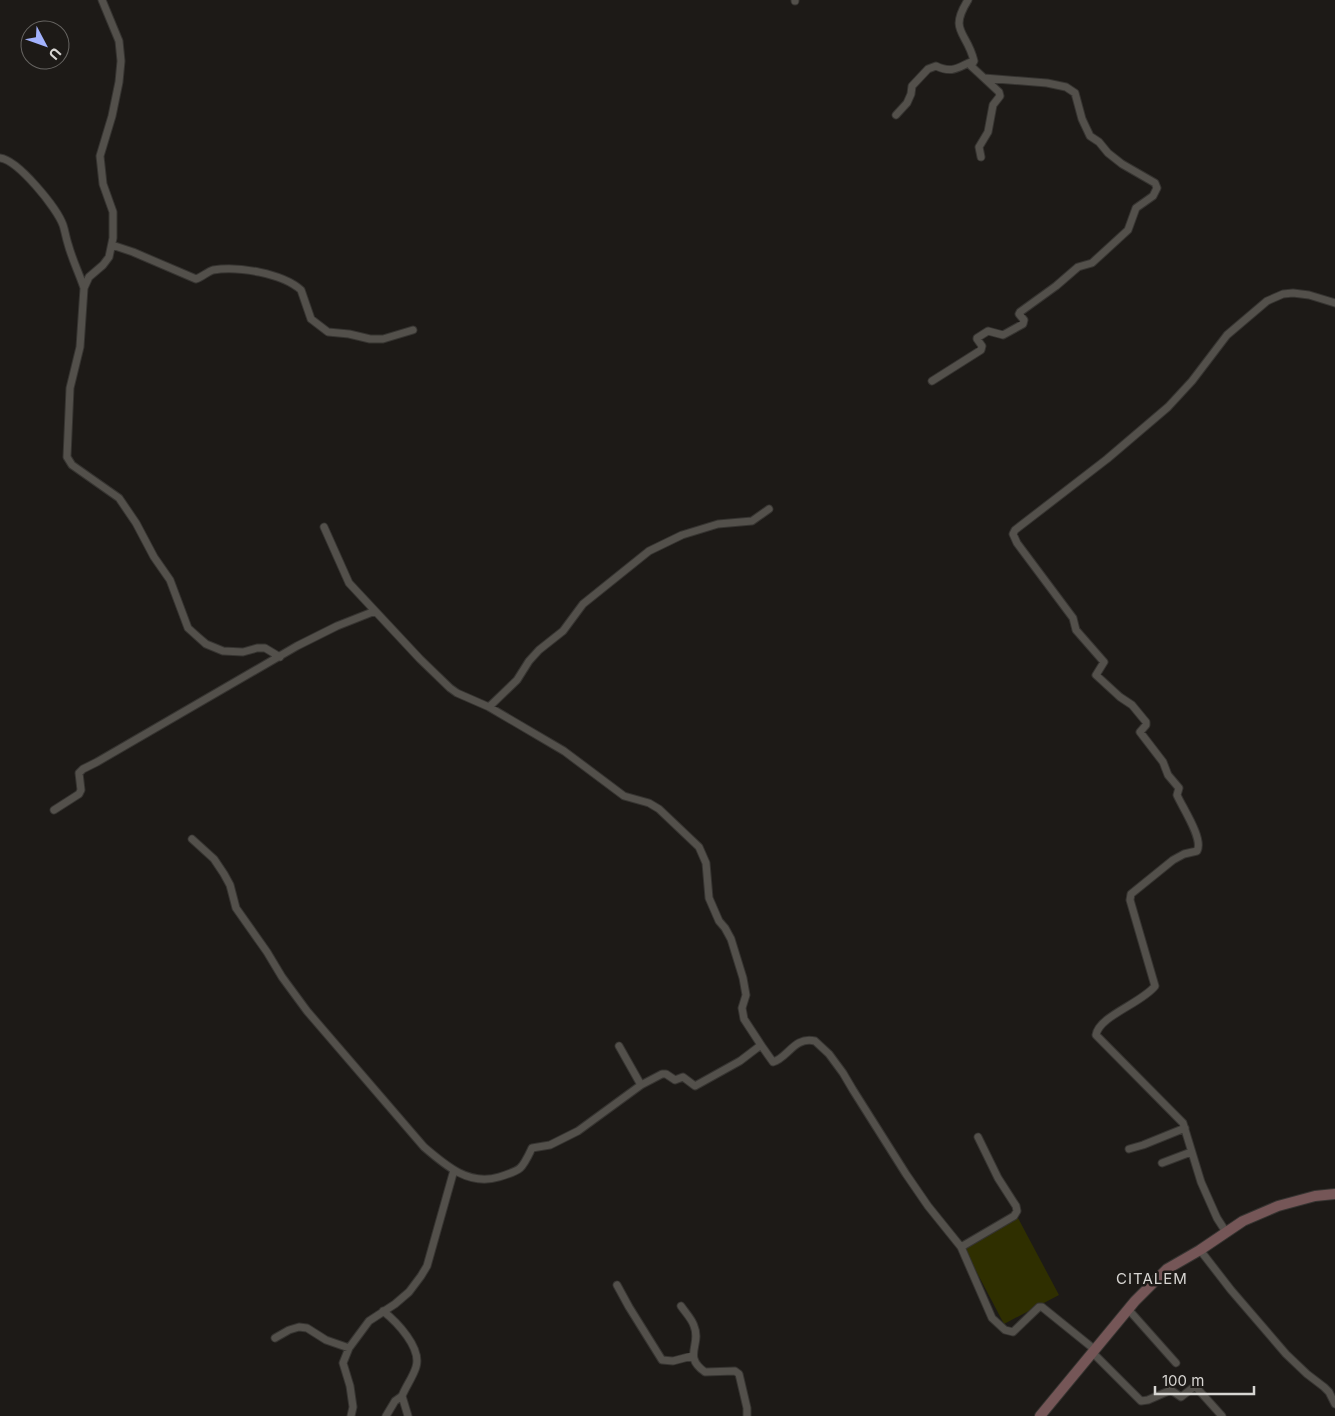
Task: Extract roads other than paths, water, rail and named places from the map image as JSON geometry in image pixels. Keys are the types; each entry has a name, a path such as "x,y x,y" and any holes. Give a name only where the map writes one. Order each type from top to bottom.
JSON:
{"main road":[{"path":"1040,1416 1128,1309 1167,1269 1200,1250 1243,1221 1278,1206 1315,1196 1335,1194"}],"street":[{"path":"102,0 120,41 120,82 100,156 103,184 113,212 114,221 112,245 106,262 89,277 84,288 80,347 69,394 67,457 72,465 119,498 170,580 188,628 198,638 206,644 223,650 243,652 265,648 280,657"},
{"path":"968,0 959,16 959,27 974,60 970,66 1000,96 993,105 988,132 979,147 980,157"},
{"path":"896,115 907,103 912,86 928,69 936,66 945,70 954,69 974,60"},
{"path":"932,381 980,350 982,346 977,339 988,331 1003,334 1023,324 1024,320 1019,314 1020,312 1056,286 1078,267 1092,263 1128,230 1136,208 1153,196 1157,188 1155,183 1122,164 1090,136 1082,119 1075,93 1066,87 1053,84 984,78"},
{"path":"0,158 11,161 23,172 56,211 63,225 67,243 84,288"},
{"path":"112,245 196,279 214,270 260,272 278,277 301,290 311,319 328,332 370,339 383,339 413,330"},
{"path":"1226,1232 1201,1182 1181,1120 1099,1039 1096,1032 1104,1023 1136,1002 1155,986 1130,900 1131,894 1173,860 1197,850 1199,844 1187,813 1176,795 1179,788 1166,772 1163,762 1140,732 1146,725 1146,722 1132,705 1096,676 1104,662 1075,628 1073,618 1017,543 1013,534 1015,530 1107,459 1168,407 1192,381 1226,335 1267,302 1282,294 1293,292 1335,303"},
{"path":"489,707 517,680 529,661 539,650 563,631 583,604 648,550 682,535 718,524 748,522 769,509"},
{"path":"324,527 349,583 450,688 489,707 564,751 624,796 648,803 659,809 699,847 706,863 709,898 719,922 731,939 743,978 746,995 742,1008 744,1019 773,1062 781,1059 792,1047 810,1040 815,1041 829,1054 843,1073 909,1179 961,1247 988,1310 996,1322 1005,1330 1013,1332 1039,1307 1042,1307 1093,1350 1141,1401 1171,1390 1181,1397 1195,1386 1222,1416"},
{"path":"54,810 79,794 81,790 79,773 83,769 337,626 375,612"},
{"path":"192,839 214,859 230,885 236,908 307,1011 424,1146 441,1162 465,1176 481,1181 491,1180 517,1171 523,1167 532,1148 550,1145 578,1131 653,1078 666,1074 675,1080 683,1077 694,1086 740,1061 761,1045"},
{"path":"620,1046 641,1085"},
{"path":"1129,1149 1185,1128"},
{"path":"961,1247 1014,1216 1017,1211 978,1137"},
{"path":"1162,1162 1191,1152"},
{"path":"351,1416 353,1407 350,1386 343,1363 350,1348 370,1321 395,1304 408,1292 424,1271 454,1170"},
{"path":"1200,1250 1231,1290 1286,1354 1329,1392 1335,1404"},
{"path":"617,1285 662,1360 673,1361 692,1356"},
{"path":"681,1306 695,1326 696,1338 692,1356 705,1372 735,1371 739,1374 747,1416"},
{"path":"1128,1309 1176,1363"},
{"path":"383,1311 405,1331 417,1356 414,1373 402,1396 394,1401 386,1416"},
{"path":"275,1338 289,1330 299,1327 307,1328 326,1340 350,1348"},
{"path":"402,1396 408,1416"}],"district":[{"name":"CITALEM","path":"1152,1278"}]}
